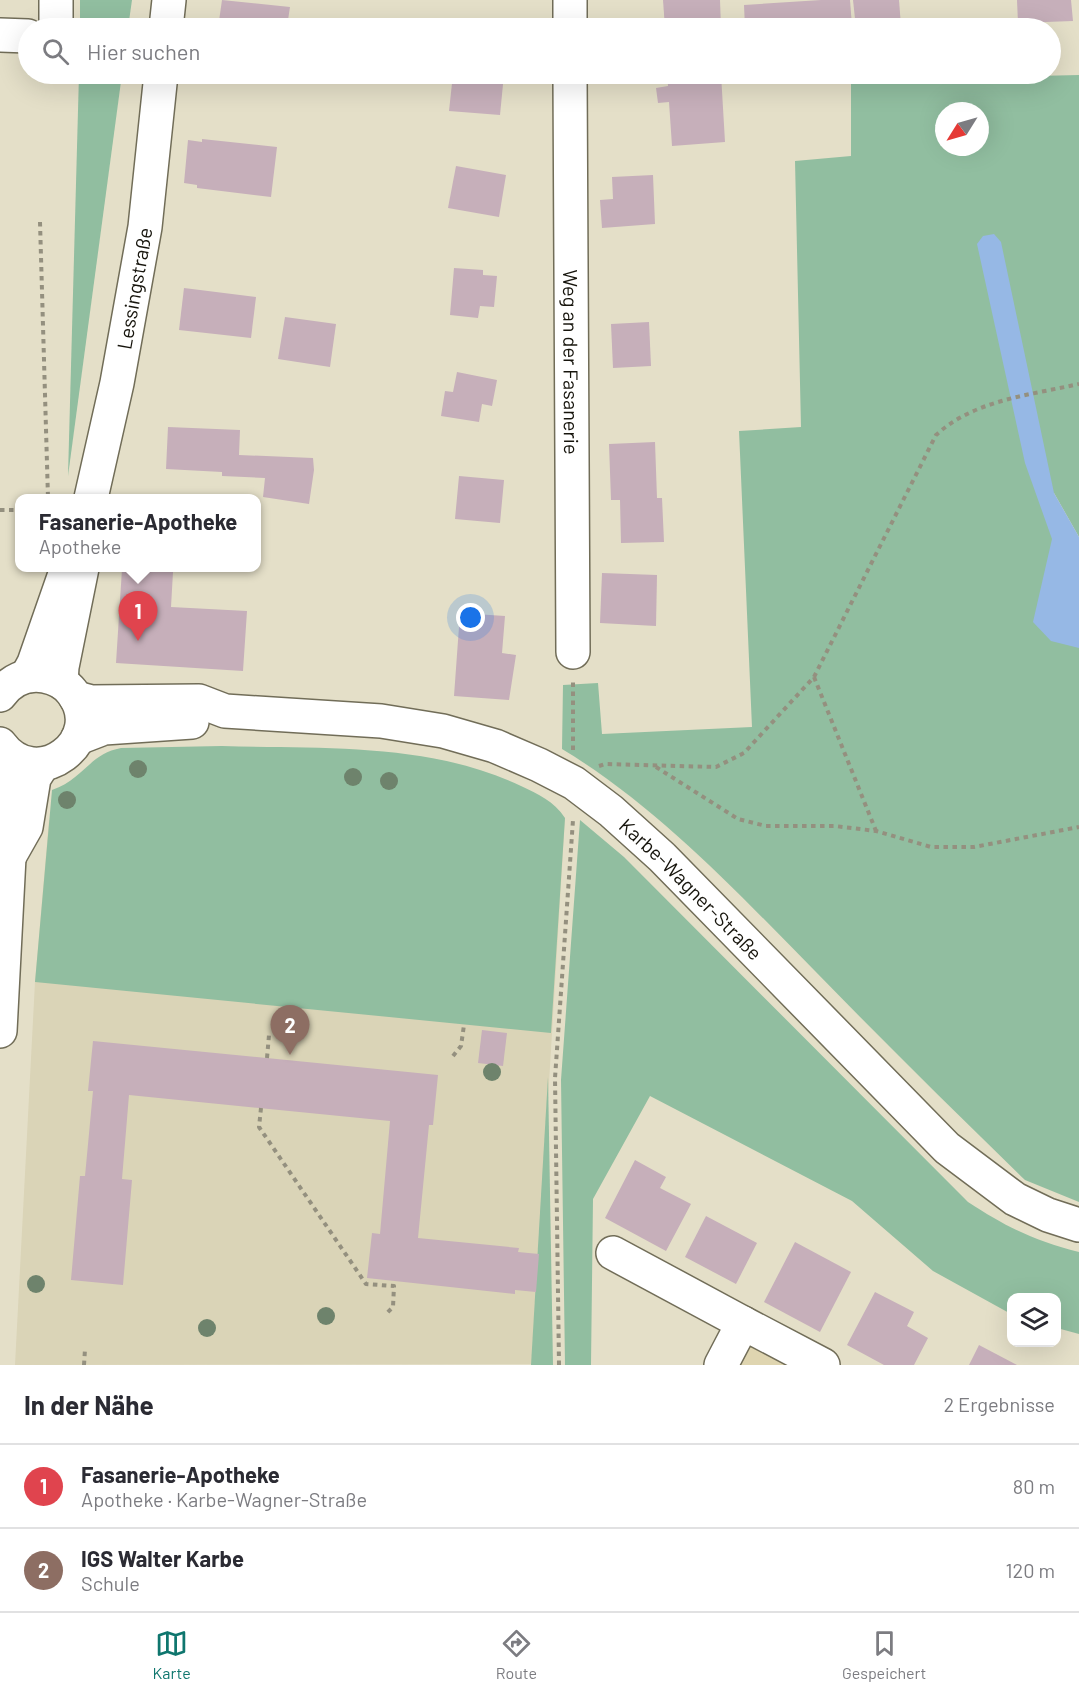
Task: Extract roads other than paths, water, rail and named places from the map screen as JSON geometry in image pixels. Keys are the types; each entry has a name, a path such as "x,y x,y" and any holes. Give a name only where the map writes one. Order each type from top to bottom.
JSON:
{"street":[{"path":"56,0 56,18"},
{"path":"167,18 169,0"},
{"path":"570,0 570,18"},
{"path":"0,35 18,36"},
{"name":"Lessingstraße","path":"92,494 117,383 145,227 160,84"},
{"name":"Weg an der Fasanerie","path":"570,84 573,652"},
{"path":"0,695 11,683 27,676 66,572"},
{"path":"2,747 24,763 43,764 59,759 69,752 78,738 82,720 62,667 81,572"},
{"name":"Karbe-Wagner-Straße","path":"27,676 41,675 90,702 199,701 225,711 378,721 443,731 495,746 574,783 611,811 662,857 947,1148 1015,1199 1048,1215 1079,1225"},
{"name":"Karbe-Wagner-Straße","path":"78,738 104,728 201,721 225,711"},
{"path":"0,1031 5,869 0,823 6,773 2,747"},
{"path":"5,869 26,827 34,778 43,764"},
{"path":"613,1253 822,1365"},
{"path":"721,1365 743,1323"}],"water":[{"path":"994,234 1001,242 1054,493 1079,537 1079,648 1051,641 1033,622 1052,539 1025,463 977,244 983,236"}],"place":[{"name":"Fasanerie-Apotheke","path":"138,641"},
{"name":"IGS Walter Karbe","path":"290,1055"}]}
